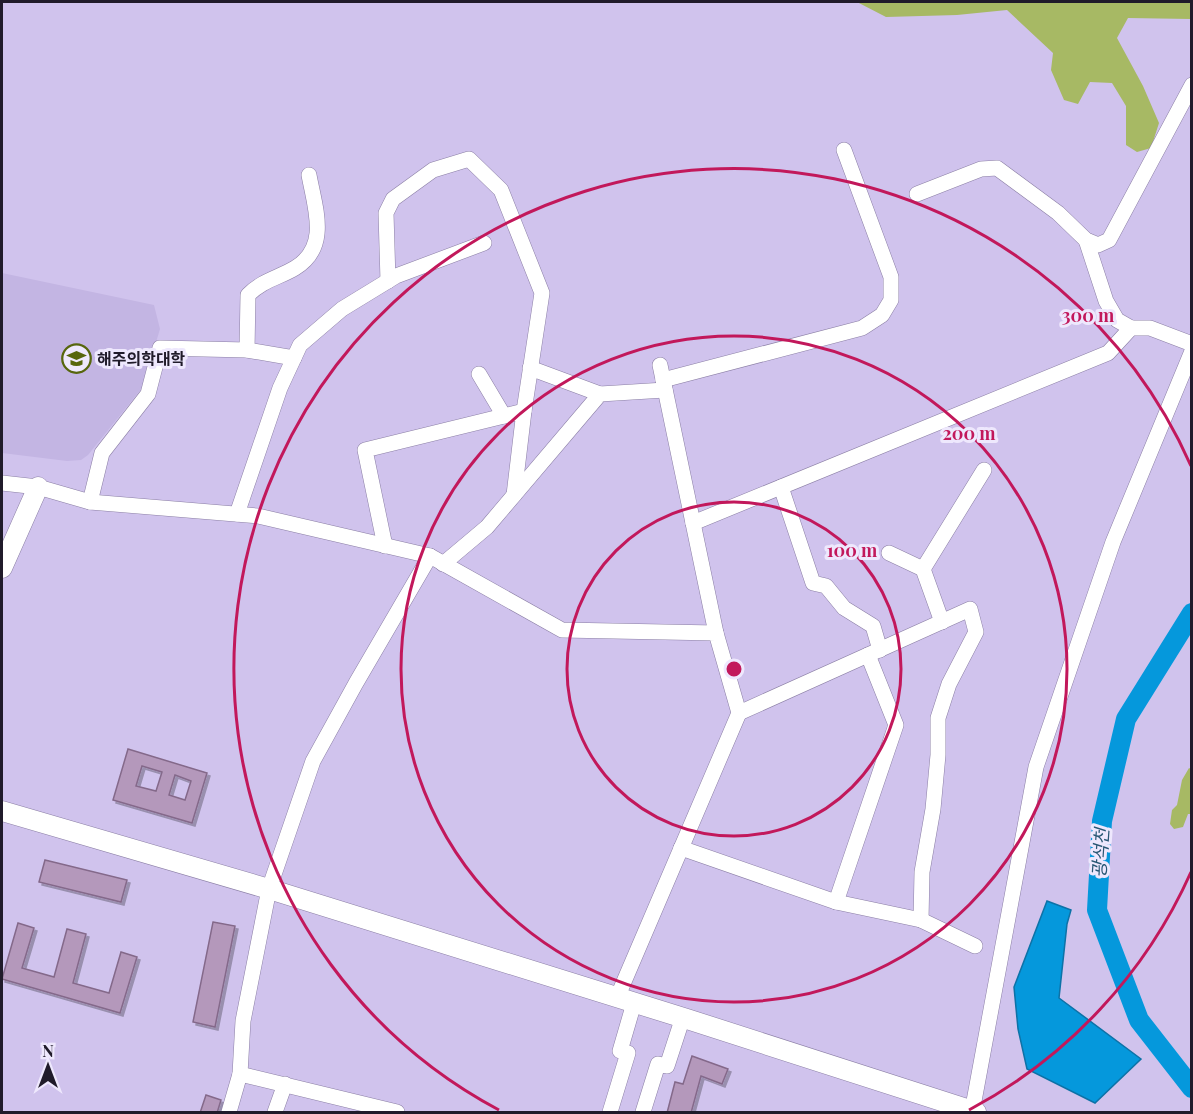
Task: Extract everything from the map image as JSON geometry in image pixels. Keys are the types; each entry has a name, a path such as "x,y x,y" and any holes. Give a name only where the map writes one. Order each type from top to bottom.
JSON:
{"main road":[{"path":"2,567 38,487"},
{"path":"2,811 269,889 683,1017 973,1112"}],"street":[{"path":"917,194 981,170 997,168 1058,213 1086,240 1098,245 1109,240 1191,85"},
{"path":"530,368 600,394 862,328 882,315 891,300 891,277 844,150"},
{"path":"388,281 386,213 393,199 433,170 470,159 501,190 542,293 514,495"},
{"path":"247,350 248,295 258,284 296,267 311,255 318,239 318,222 309,175"},
{"path":"1086,240 1106,302 1117,320 1131,328 1150,328 1191,344"},
{"path":"237,514 280,388 300,345 342,309 396,276 484,243"},
{"path":"693,523 1108,353 1131,328"},
{"path":"90,502 102,453 148,394 160,348 247,350 294,358"},
{"path":"973,1112 1036,767 1113,542 1191,351"},
{"path":"479,374 504,416"},
{"path":"610,1113 628,1053 620,1051 626,1001 681,848 739,713 716,633 663,378"},
{"path":"229,1113 240,1074 243,1021 269,889 313,761 323,740 436,560 487,527 600,394"},
{"path":"385,546 365,450 524,411"},
{"path":"923,569 984,470"},
{"path":"2,483 38,487 90,502 258,516 385,546 436,560 562,630 716,633"},
{"path":"781,488 813,583 826,586 844,608 873,626 874,652 896,725 836,902"},
{"path":"889,553 923,569 942,622"},
{"path":"739,713 970,609 976,632 949,684 938,718 938,755 933,809 922,872 921,920"},
{"path":"681,848 836,902 921,920 975,946"},
{"path":"643,1113 658,1064 667,1066 683,1017"},
{"path":"240,1074 397,1113"},
{"path":"275,1113 285,1084"}],"shaded area":[{"name":"해주의학대학","path":"2,273 154,305 160,329 142,388 88,455 81,460 67,461 2,453"}],"green space":[{"path":"857,2 1191,2 1191,19 1128,18 1117,38 1143,86 1159,123 1151,148 1137,152 1126,145 1126,106 1112,83 1090,82 1078,104 1064,100 1051,70 1053,53 1007,10 957,15 886,17"},
{"path":"1189,768 1191,769 1191,814 1188,814 1183,827 1174,829 1170,824 1172,810 1177,805 1182,780"}],"water":[{"path":"1047,901 1071,910 1067,924 1059,998 1141,1059 1095,1103 1027,1069 1018,1029 1014,987"}],"building":[{"path":"128,749 207,773 192,823 113,800","holes":["142,766 162,772 156,791 136,786","175,775 191,781 185,800 169,795"]},
{"path":"45,860 127,880 121,902 39,882"},
{"path":"213,922 235,926 215,1027 193,1022"},
{"path":"18,923 34,928 22,968 54,977 67,929 86,934 73,983 109,993 121,952 137,957 120,1013 2,979"},
{"path":"692,1056 728,1069 722,1084 701,1076 691,1113 667,1113 675,1082 683,1084"},
{"path":"206,1095 221,1100 217,1113 200,1113"}],"waterway":[{"name":"광석천","path":"1192,613 1126,719 1102,821 1097,910 1139,1020 1192,1088"}],"place":[{"name":"해주의학대학","path":"76,358"}]}
